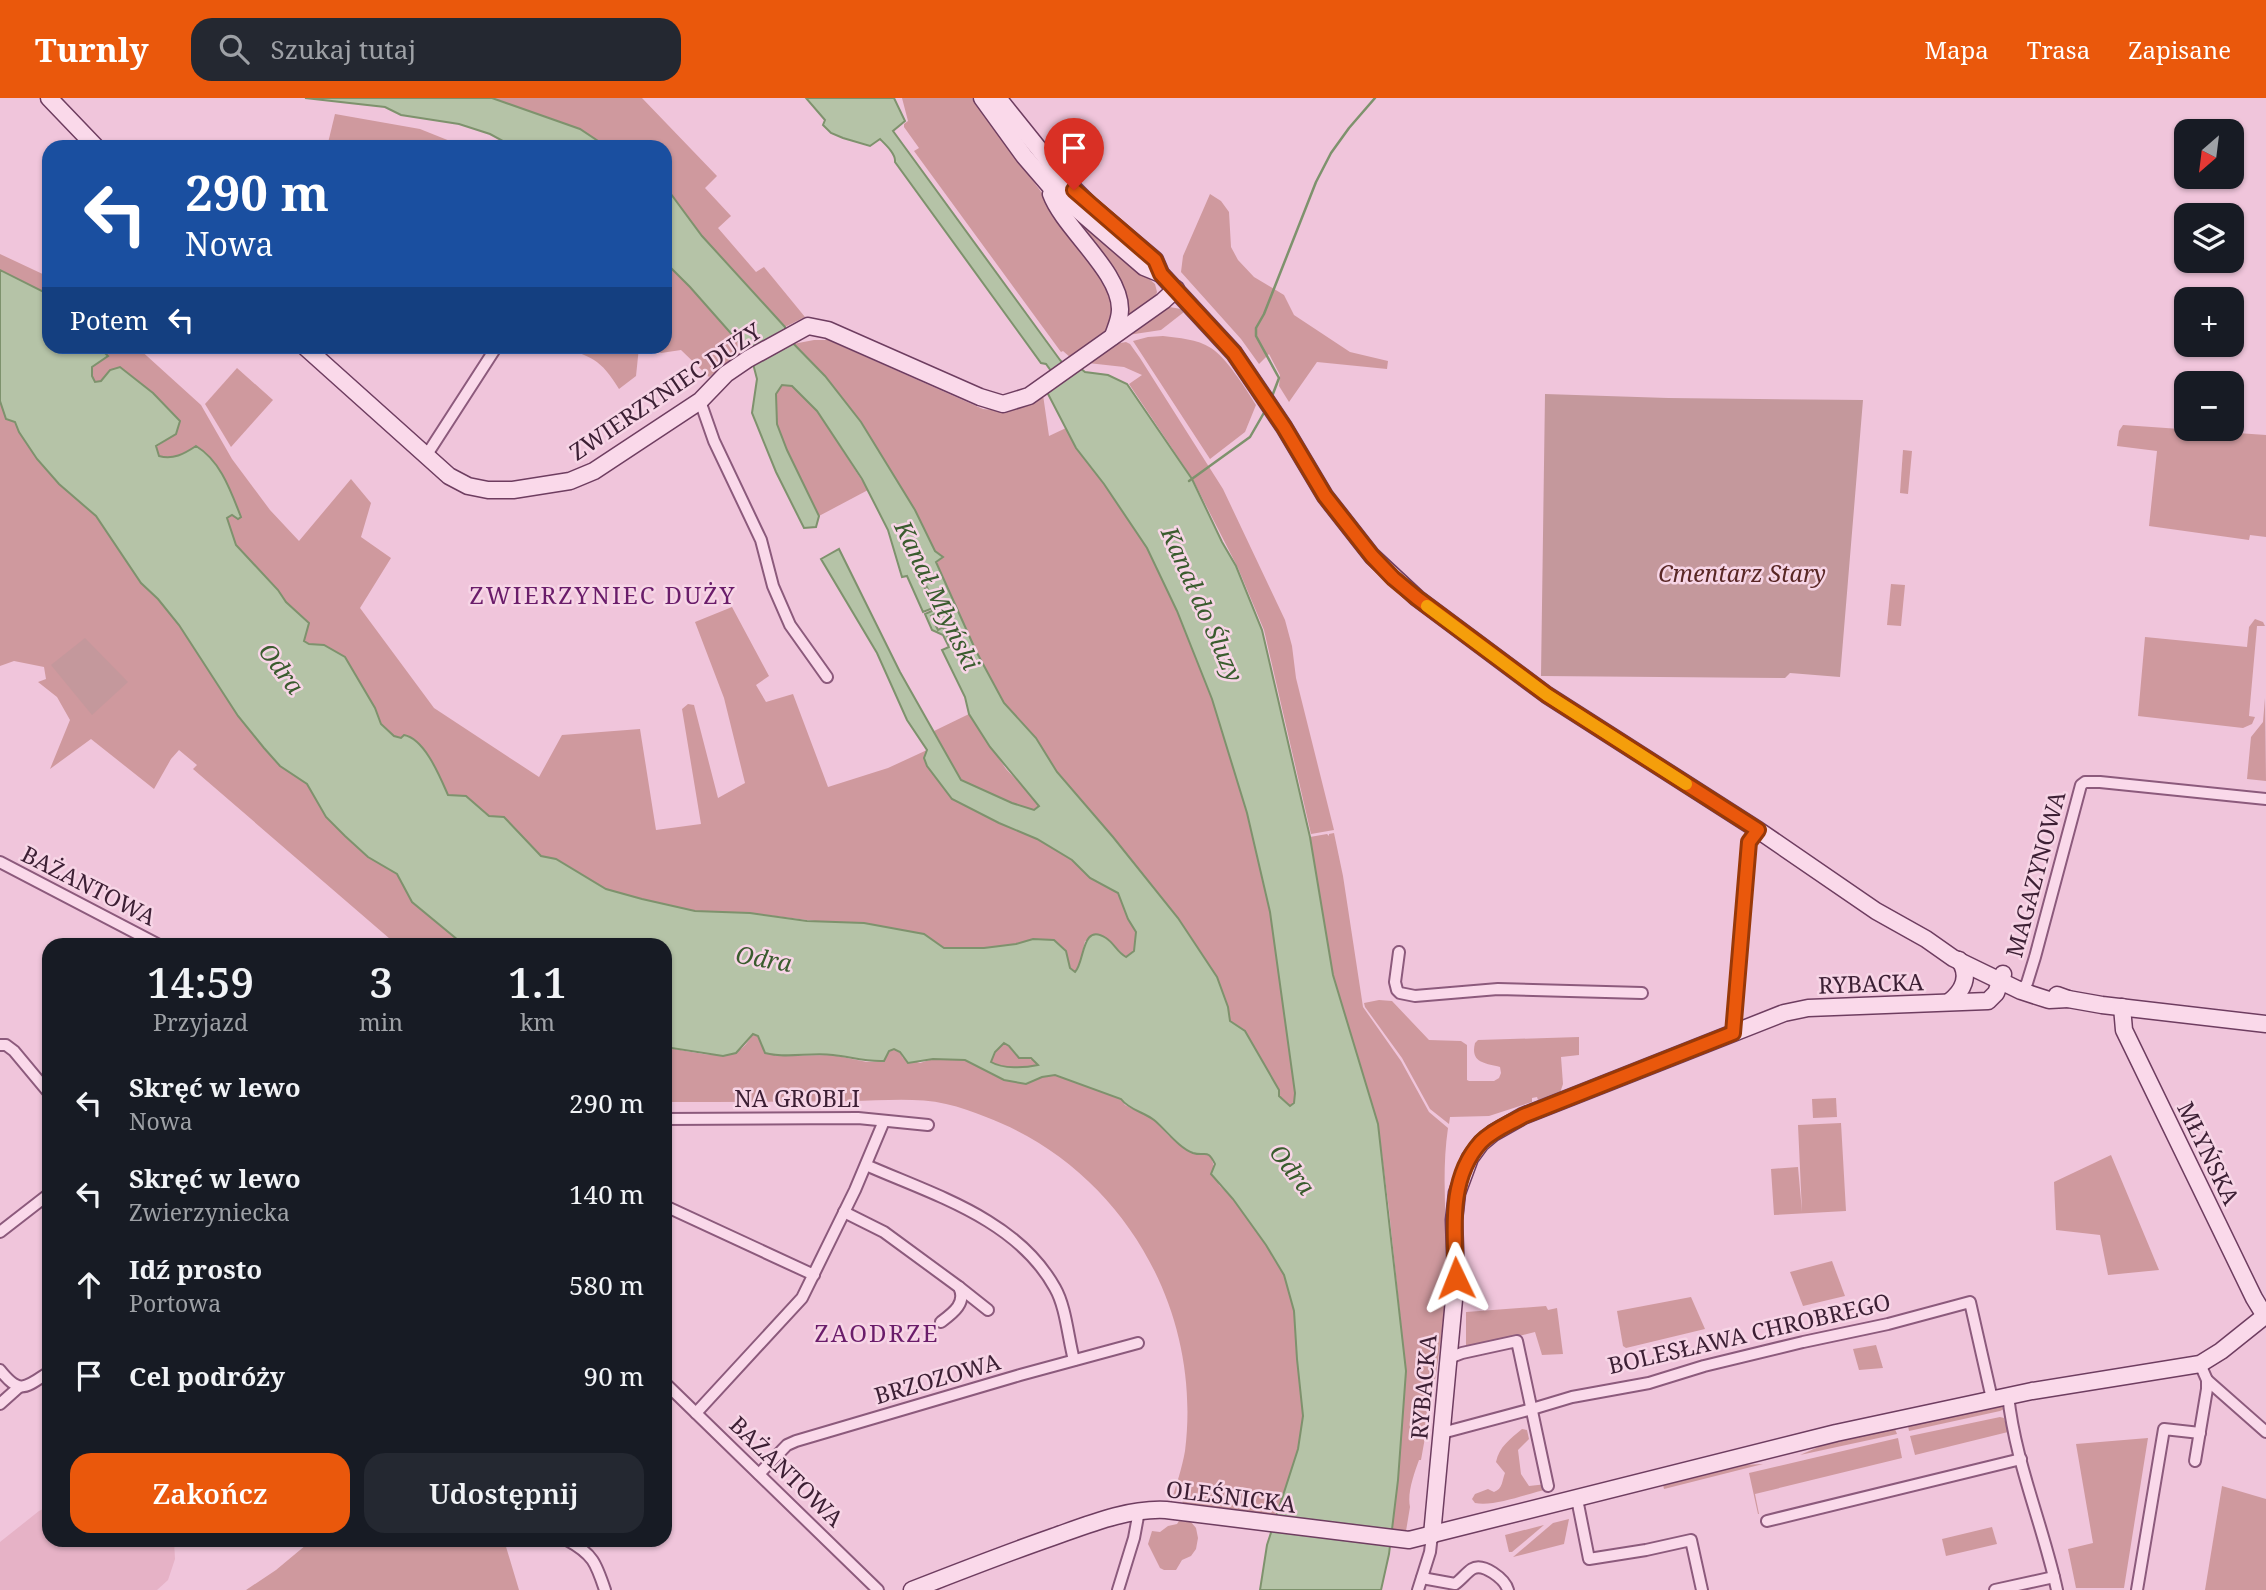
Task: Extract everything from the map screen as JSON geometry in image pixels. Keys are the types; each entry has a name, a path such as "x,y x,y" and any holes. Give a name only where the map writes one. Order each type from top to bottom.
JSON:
{"street":[{"path":"49,98 89,140"},
{"path":"982,98 1024,156 1090,205 1155,260 1161,274 1234,353 1251,376 1325,496 1372,556 1417,598 1547,695 1758,830 1850,895 1959,960 2024,987 2068,999 2266,1024"},
{"path":"998,98 1054,180 1052,197 1114,286 1120,318 1113,336"},
{"name":"ZWIERZYNIEC DUŻY","path":"313,354 450,477 468,486 488,490 513,490 570,481 594,471 700,401 726,374 748,359 808,326 828,330 980,397 1003,404 1030,396 1176,289"},
{"path":"426,456 492,354"},
{"path":"700,401 715,441 761,540 773,586 790,625 827,677"},
{"name":"MAGAZYNOWA","path":"2024,987 2081,785 2085,782 2099,782 2266,799"},
{"path":"1733,1025 1749,842 1758,830"},
{"name":"BAŻANTOWA","path":"0,862 146,938"},
{"path":"1926,939 1945,943 1999,977"},
{"path":"1399,953 1395,982 1397,990 1415,996 1498,989 1642,993"},
{"name":"RYBACKA","path":"1954,998 1963,988 1966,974 1959,960"},
{"name":"RYBACKA","path":"1418,1590 1430,1552 1442,1433 1456,1278 1456,1200 1466,1165 1481,1143 1523,1116 1733,1025 1808,1008 1954,998 1999,977"},
{"name":"MŁYŃSKA","path":"2122,1007 2124,1030 2265,1315"},
{"path":"0,1045 6,1045 14,1051 42,1085"},
{"name":"NA GROBLI","path":"672,1119 858,1118 928,1125"},
{"path":"696,1413 802,1298 866,1165 884,1121"},
{"path":"866,1165 963,1208 1000,1228 1027,1249 1056,1289 1074,1360"},
{"path":"0,1232 42,1199"},
{"path":"672,1209 814,1275"},
{"path":"844,1212 884,1232 988,1310"},
{"path":"941,1322 961,1301 962,1293 959,1287"},
{"name":"BOLESŁAWA CHROBREGO","path":"1442,1433 1572,1397 1592,1396 1649,1383 1704,1366 1888,1324 1970,1302 1992,1399"},
{"path":"1432,1535 1783,1446 2008,1395 2200,1364 2221,1351 2265,1315"},
{"path":"1449,1358 1517,1342 1548,1486"},
{"name":"BRZOZOWA","path":"760,1474 791,1443 1138,1343"},
{"path":"2200,1364 2207,1380 2266,1432"},
{"path":"0,1370 10,1382 19,1387"},
{"path":"0,1404 19,1387 27,1386 42,1376"},
{"path":"2195,1461 2207,1380"},
{"name":"BAŻANTOWA","path":"672,1390 878,1590"},
{"path":"2008,1395 2021,1459 2057,1590"},
{"path":"2137,1590 2164,1429 2200,1433"},
{"path":"1767,1521 2021,1459"},
{"path":"1577,1499 1588,1559 1690,1540 1702,1590"},
{"path":"1118,1590 1135,1538 1139,1511"},
{"name":"OLEŚNICKA","path":"912,1590 1085,1525 1139,1511 1182,1512 1396,1539 1409,1540 1432,1535"},
{"path":"578,1547 590,1555 605,1590"},
{"path":"1422,1578 1452,1585 1458,1583 1478,1563 1481,1568 1505,1581 1508,1590"},
{"path":"1995,1590 2054,1577"}],"shaded area":[{"path":"492,98 642,98 717,176 705,188 731,216 718,228 756,272 764,267 805,317 785,327 702,236 672,195 672,140 596,140 580,129"},
{"path":"902,98 972,98 1109,284 1116,313 1109,331 1071,358 1061,352 914,151 919,148 904,127 908,121"},
{"path":"335,114 420,129 448,140 329,140"},
{"path":"1210,194 1221,201 1229,212 1231,247 1238,260 1254,277 1284,295 1294,315 1350,352 1388,361 1387,369 1317,362 1289,402 1279,386 1280,375 1269,354 1259,364 1241,339 1181,272 1183,256"},
{"path":"1061,202 1155,284 1155,298 1128,320"},
{"path":"0,254 42,274 42,291 0,270"},
{"path":"672,269 746,350 709,377 681,350 672,351"},
{"path":"1164,306 1184,312 1161,330 1128,335"},
{"path":"1163,336 1194,341 1217,352 1256,405 1245,432 1210,459 1133,341"},
{"path":"828,340 983,409 1015,409 1043,395 1049,436 1066,428 1076,448 1147,548 1177,611 1212,699 1247,813 1270,912 1295,1094 1294,1103 1290,1106 1279,1096 1279,1090 1245,1031 1230,1021 1217,977 1178,918 1057,772 1036,738 1004,703 976,651 936,561 942,558 935,551 915,510 861,422 825,376 793,344"},
{"path":"1126,342 1140,358 1223,489 1285,620 1296,678 1334,830 1311,834 1264,630 1238,568 1192,478 1129,384 1142,375 1124,367 1088,363 1115,344"},
{"path":"105,354 145,354 201,405 232,459 270,510 299,541 351,479 371,503 361,537 391,558 360,608 434,708 539,777 562,735 640,729 656,830 701,824 682,709 688,704 694,705 718,798 745,783 724,698 695,622 732,607 769,676 756,685 766,702 793,694 828,787 888,768 927,750 927,766 952,799 1037,839 1072,860 1090,878 1118,893 1136,932 1134,951 1126,957 1108,939 1085,941 1079,968 1075,972 1070,968 1066,951 1033,939 984,948 944,948 923,934 750,913 695,911 606,889 557,859 541,856 504,818 489,816 466,796 448,795 431,760 419,744 404,736 394,736 381,724 375,708 345,657 324,645 309,644 303,640 309,623 286,602 236,545 227,518 232,515 240,517 218,471 196,446 178,456 159,456 156,447 176,434 110,370 101,381 95,382 92,367 107,356"},
{"path":"580,354 638,354 636,376 619,389 594,360"},
{"path":"237,368 273,400 231,447 205,404"},
{"path":"782,385 792,386 817,411 868,490 819,516 777,424 776,394"},
{"path":"0,401 6,419 15,422 19,432 59,484 96,516 141,582 179,625 238,716 264,748 280,766 307,784 326,817 345,836 368,857 397,874 412,902 456,938 389,938 193,769 197,765 179,750 154,789 91,739 50,769 70,720 57,697 38,682 46,679 44,667 14,661 0,666"},
{"path":"2123,425 2174,429 2174,441 2244,441 2244,433 2266,435 2266,537 2250,535 2249,540 2149,526 2157,451 2117,446 2119,431"},
{"path":"1903,450 1912,451 1908,494 1900,493"},
{"path":"1891,584 1905,585 1901,626 1887,625"},
{"path":"2255,619 2263,622 2265,626 2257,626 2249,716 2255,717 2252,724 2243,728 2138,716 2145,637 2247,647 2249,627"},
{"path":"2265,698 2266,781 2247,779 2251,737 2263,722"},
{"path":"969,714 1006,769 1040,805 1038,808 1034,810 1012,803 961,780 934,731"},
{"path":"1334,833 1363,1007 1401,1061 1429,1112 1448,1128 1445,1168 1447,1269 1444,1311 1421,1460 1410,1490 1406,1531 1392,1530 1406,1371 1378,1124 1333,975 1310,837 1327,834 1329,836"},
{"path":"1392,1001 1429,1040 1461,1041 1467,1045 1469,1081 1494,1081 1501,1073 1500,1067 1484,1063 1477,1058 1474,1050 1478,1040 1579,1037 1579,1055 1561,1057 1563,1084 1560,1093 1538,1100 1537,1097 1532,1098 1532,1102 1489,1116 1450,1117 1449,1124 1430,1109 1402,1058 1365,1007 1364,1003"},
{"path":"753,1034 758,1035 762,1045 776,1056 832,1055 867,1062 884,1061 889,1051 894,1049 900,1052 903,1058 920,1063 933,1059 965,1060 1026,1084 1055,1075 1121,1099 1125,1105 1153,1119 1169,1136 1211,1156 1219,1185 1233,1199 1284,1275 1294,1311 1303,1416 1298,1449 1277,1515 1183,1504 1180,1489 1171,1502 1185,1451 1187,1398 1180,1346 1166,1296 1143,1250 1113,1207 1077,1171 1034,1140 981,1115 934,1102 672,1102 672,1048 723,1055 743,1048"},
{"path":"1004,1043 1017,1055 1038,1062 1038,1065 1014,1067 991,1062 995,1052"},
{"path":"1836,1098 1837,1117 1813,1118 1812,1099"},
{"path":"1841,1123 1846,1211 1774,1215 1771,1169 1798,1167 1802,1212 1798,1125"},
{"path":"2111,1155 2159,1270 2108,1275 2100,1235 2056,1230 2054,1182"},
{"path":"1832,1261 1845,1296 1803,1306 1790,1272"},
{"path":"1691,1297 1705,1329 1626,1348 1623,1346 1617,1311"},
{"path":"1546,1306 1548,1310 1557,1308 1563,1354 1542,1355 1535,1332 1466,1349 1466,1312"},
{"path":"1876,1345 1883,1368 1859,1370 1853,1349"},
{"path":"2002,1405 2004,1409 2000,1411 1909,1431 1908,1426"},
{"path":"2004,1418 2008,1432 1915,1455 1910,1436"},
{"path":"1522,1429 1527,1430 1529,1439 1518,1450 1521,1474 1529,1486 1547,1484 1549,1489 1502,1501 1475,1503 1472,1499 1475,1494 1488,1489 1494,1492 1501,1487 1505,1473 1496,1462 1497,1457"},
{"path":"1895,1429 1897,1434 1800,1455 1823,1445"},
{"path":"1898,1438 1902,1458 1755,1494 1758,1514 1749,1473"},
{"path":"2148,1438 2124,1588 2076,1588 2068,1549 2093,1543 2076,1444"},
{"path":"1763,1464 1664,1489 1663,1485 1741,1465"},
{"path":"2222,1486 2266,1499 2266,1590 2205,1590"},
{"path":"42,1510 42,1547 174,1547 175,1559 168,1580 157,1590 0,1590 0,1542"},
{"path":"1569,1519 1564,1544 1513,1557 1553,1523"},
{"path":"1179,1521 1191,1522 1196,1528 1196,1549 1191,1556 1182,1560 1176,1570 1164,1570 1160,1568 1148,1544 1152,1531 1160,1532"},
{"path":"1544,1525 1512,1552 1509,1552 1505,1535"},
{"path":"1992,1527 1997,1544 1946,1556 1942,1539"},
{"path":"304,1547 506,1547 519,1590 246,1590"}],"green space":[{"name":"Cmentarz Stary","path":"1545,394 1863,400 1840,677 1790,673 1785,678 1541,676"},
{"path":"85,638 128,682 92,715 51,665"}],"water":[{"path":"305,98 492,98 580,129 596,140 501,140 459,124 401,115 385,107"},
{"path":"806,98 894,98 905,121 893,131 1060,360 1071,373 1080,368 1085,372 1108,375 1127,384 1192,479 1236,566 1262,630 1310,837 1333,975 1378,1124 1406,1371 1398,1480 1389,1554 1381,1590 1260,1590 1267,1545 1298,1449 1303,1416 1294,1311 1284,1275 1233,1199 1211,1174 1215,1164 1210,1156 1188,1151 1154,1120 1128,1106 1121,1099 1055,1075 1026,1084 1004,1080 965,1060 933,1059 908,1063 900,1052 894,1049 889,1051 884,1061 824,1054 773,1055 765,1053 758,1036 753,1034 736,1053 723,1056 672,1048 672,938 456,938 412,902 397,874 368,857 345,836 326,817 307,784 280,766 264,748 238,716 179,625 141,583 96,516 59,484 37,459 15,422 6,419 0,401 0,270 42,291 42,354 106,354 108,356 92,367 95,382 101,381 110,370 120,367 153,393 180,421 176,434 156,446 159,456 178,456 196,446 219,468 241,517 238,519 232,515 227,518 236,545 286,602 309,623 304,641 324,645 345,657 375,708 381,724 394,736 412,738 425,751 448,795 466,796 489,816 504,817 541,856 556,859 606,889 695,911 864,923 924,934 944,948 984,948 1033,939 1054,940 1066,951 1070,968 1075,972 1085,945 1092,935 1098,934 1106,938 1126,957 1134,951 1136,932 1118,893 1090,878 1072,860 1037,839 952,799 927,766 924,758 927,750 907,720 877,653 821,559 839,549 900,672 961,780 1012,803 1034,810 1039,806 990,747 969,714 965,697 942,650 949,647 943,635 932,630 925,614 934,610 936,613 931,616 938,630 943,627 948,638 950,637 919,570 917,569 933,608 923,612 907,576 902,577 888,530 862,479 817,411 792,386 782,385 776,394 777,424 819,516 816,527 804,528 776,472 752,413 757,379 751,356 672,269 672,195 702,236 785,327 785,335 825,376 861,422 915,510 935,551 943,557 936,562 976,651 1004,703 1036,738 1057,772 1178,918 1217,977 1230,1021 1245,1031 1279,1090 1279,1096 1290,1106 1294,1103 1295,1093 1270,912 1247,813 1212,699 1177,611 1147,548 1076,448 1047,392 1059,382 1046,364 1041,363 895,162 888,147 880,139 870,146 843,138 831,133 823,125 825,120","holes":["1004,1043 1019,1058 1031,1058 1038,1065 1014,1067 991,1062 995,1052"]}],"waterway":[{"path":"1271,399 1279,378 1256,336 1256,328 1316,182 1331,153 1375,98"},
{"path":"1189,481 1250,437 1265,411"}],"slow traffic":[{"path":"1427,606 1547,695 1686,784"}],"district":[{"name":"ZWIERZYNIEC DUŻY","path":"603,594"},
{"name":"ZAODRZE","path":"877,1332"}],"route":[{"path":"1074,190 1155,260 1161,274 1234,353 1284,427 1325,496 1372,556 1393,578 1547,695 1758,830 1749,842 1733,1033 1523,1116 1481,1143 1470,1158 1457,1193 1454,1220 1456,1278"}],"water label":[{"name":"Kanał Młyński","path":"938,595"},
{"name":"Kanał do Śluzy","path":"1203,604"},
{"name":"Odra","path":"282,668"},
{"name":"Odra","path":"764,958"},
{"name":"Odra","path":"1293,1169"}]}
